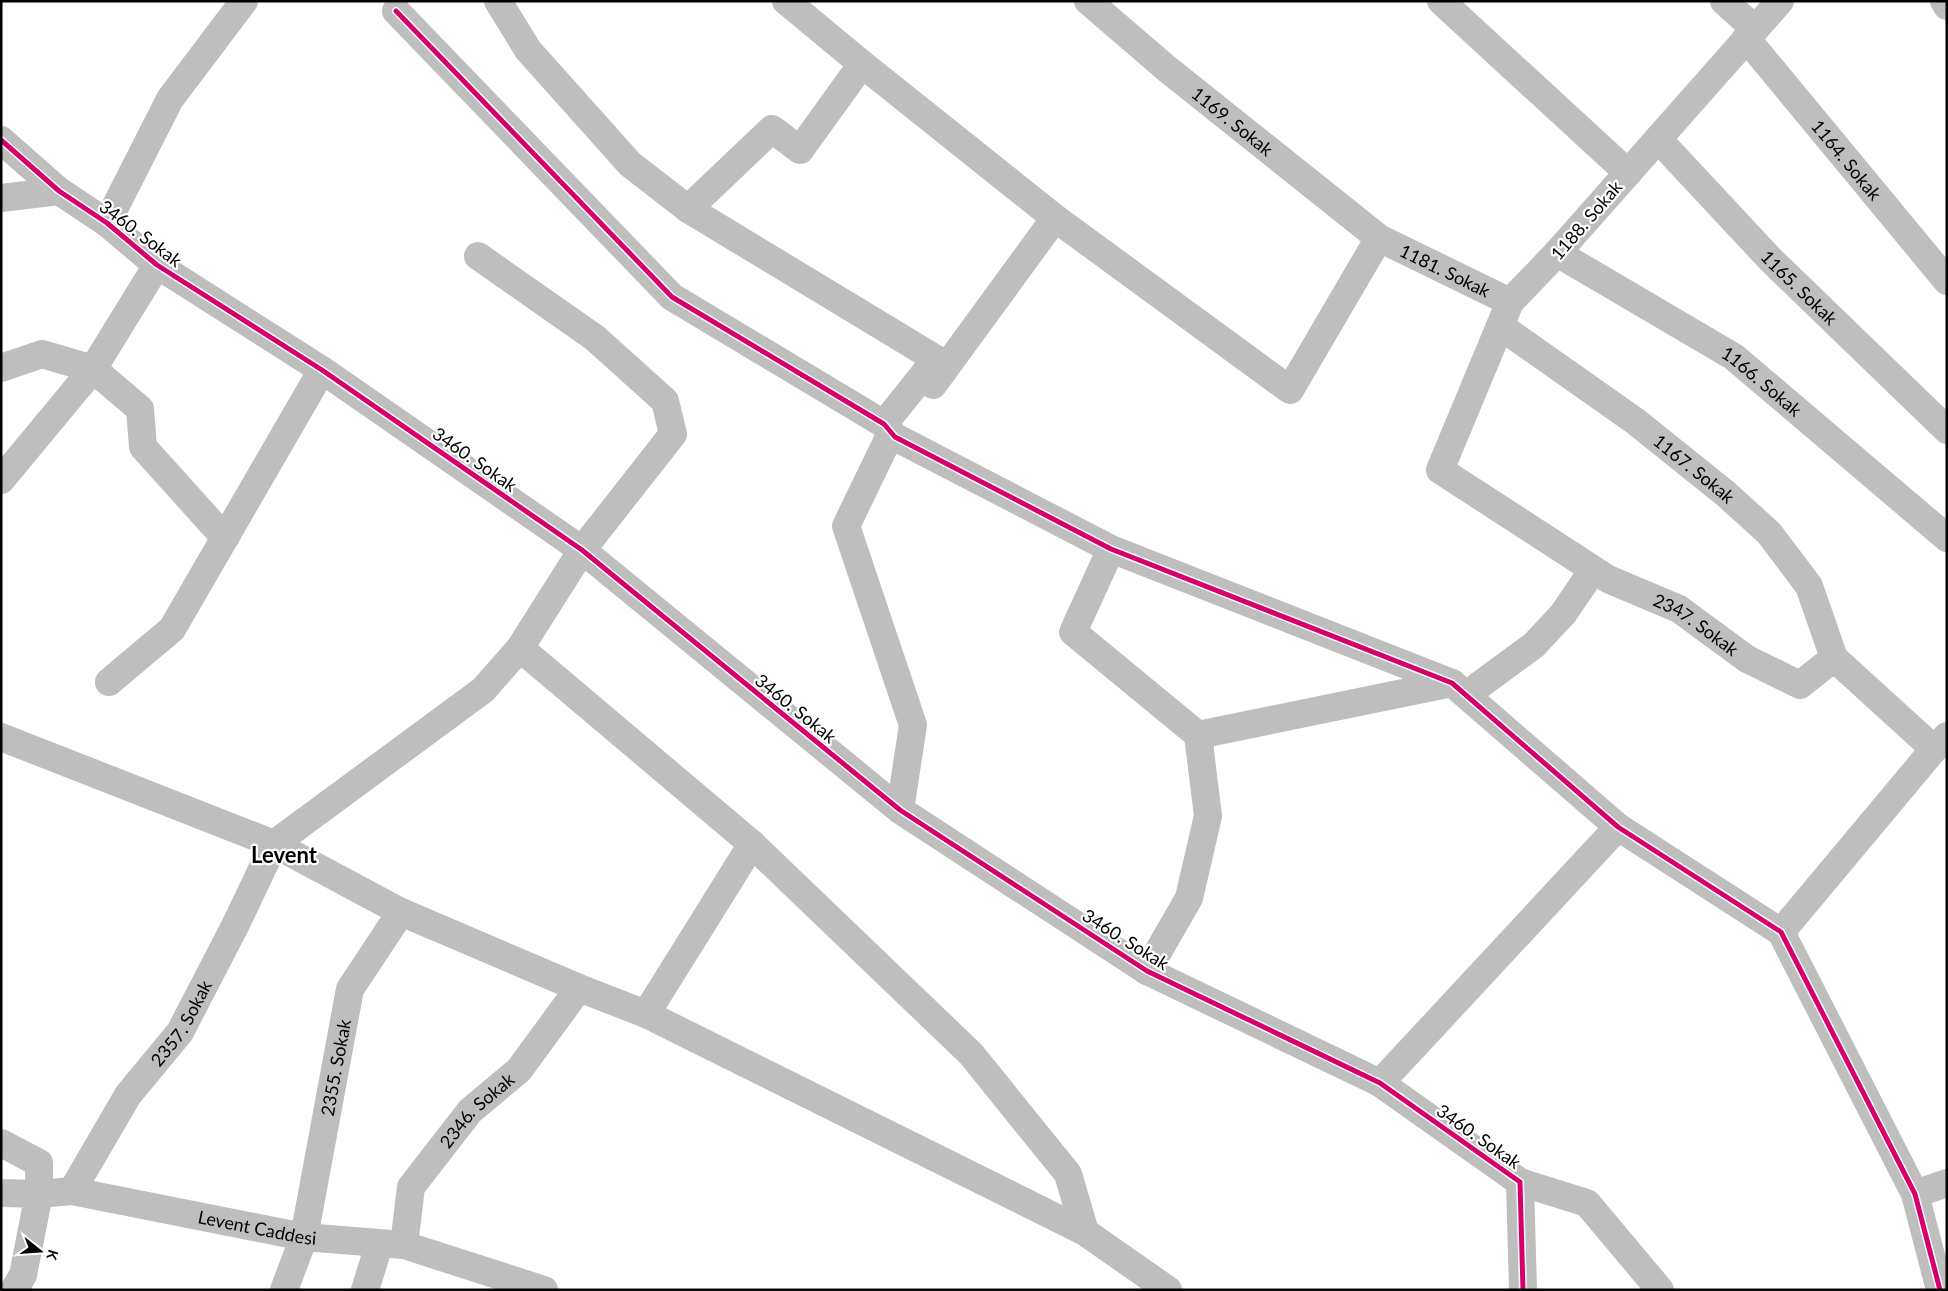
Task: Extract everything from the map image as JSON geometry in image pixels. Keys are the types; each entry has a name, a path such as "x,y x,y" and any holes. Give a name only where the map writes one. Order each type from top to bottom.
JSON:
{"street":[{"path":"107,223 170,99 244,1"},
{"path":"498,1 528,50 630,164 688,210 936,359 890,431 846,526 913,725 900,810"},
{"path":"786,1 1055,218 1290,390 1379,238"},
{"name":"1169. Sokak","path":"1088,1 1166,68 1379,238"},
{"path":"1441,1 1628,173"},
{"name":"1164. Sokak","path":"1724,1 1947,281"},
{"name":"1188. Sokak","path":"1440,470 1505,314 1780,1"},
{"path":"1944,1 1947,6"},
{"path":"396,11 672,297 890,431 1111,549 1459,689 1618,827 1781,932 1914,1194 1940,1290"},
{"path":"688,210 772,129 800,150 862,64"},
{"name":"1165. Sokak","path":"1658,139 1770,260 1947,430"},
{"name":"3460. Sokak","path":"1,140 58,191 107,223 157,265 322,370 582,550 900,810 1147,971 1380,1083 1520,1182 1523,1290"},
{"path":"1,198 58,191"},
{"path":"890,431 1055,218"},
{"name":"1181. Sokak","path":"1379,238 1505,314"},
{"name":"1166. Sokak","path":"1557,254 1734,357 1947,538"},
{"path":"274,844 483,690 520,648 582,550 673,434 664,401 595,338 478,256"},
{"path":"1,480 93,369 157,265"},
{"name":"1167. Sokak","path":"1505,314 1726,494 1769,533 1809,586 1834,658"},
{"path":"1,368 42,354 93,369 140,409 143,447 225,538"},
{"path":"109,682 172,629 322,370"},
{"name":"2347. Sokak","path":"1440,470 1608,579 1678,609 1747,659 1800,685 1834,658"},
{"path":"1111,549 1073,632 1198,735 1208,816 1188,898 1147,971"},
{"path":"1198,735 1459,689 1504,670 1534,645 1563,614 1594,570"},
{"path":"520,648 752,844 971,1054 1068,1174 1085,1232"},
{"path":"1781,932 1940,742 1834,658"},
{"path":"1,737 274,844 400,912 579,988 646,1014 1085,1232 1168,1290"},
{"path":"1380,1083 1618,827"},
{"name":"2357. Sokak","path":"72,1191 128,1096 180,1032 236,924 274,844"},
{"path":"646,1014 752,844"},
{"name":"2355. Sokak","path":"284,1290 304,1237 350,989 400,912"},
{"name":"2346. Sokak","path":"365,1290 392,1245 411,1187 470,1111 519,1070 579,988"},
{"path":"1,1143 39,1164 39,1194 23,1275 14,1290"},
{"path":"1520,1182 1587,1203 1660,1290"},
{"path":"1914,1194 1947,1183"},
{"name":"Levent Caddesi","path":"1,1193 39,1194 72,1191 304,1237 392,1245 544,1290"}],"cycle path":[{"path":"396,11 672,297 884,424 895,437 1111,549 1452,683 1618,827 1781,932 1915,1194 1940,1290"},
{"path":"1,140 59,191 107,223 157,265 322,370 582,550 900,810 1147,971 1380,1083 1520,1182 1523,1290"}],"district":[{"name":"Levent","path":"284,854"}]}
